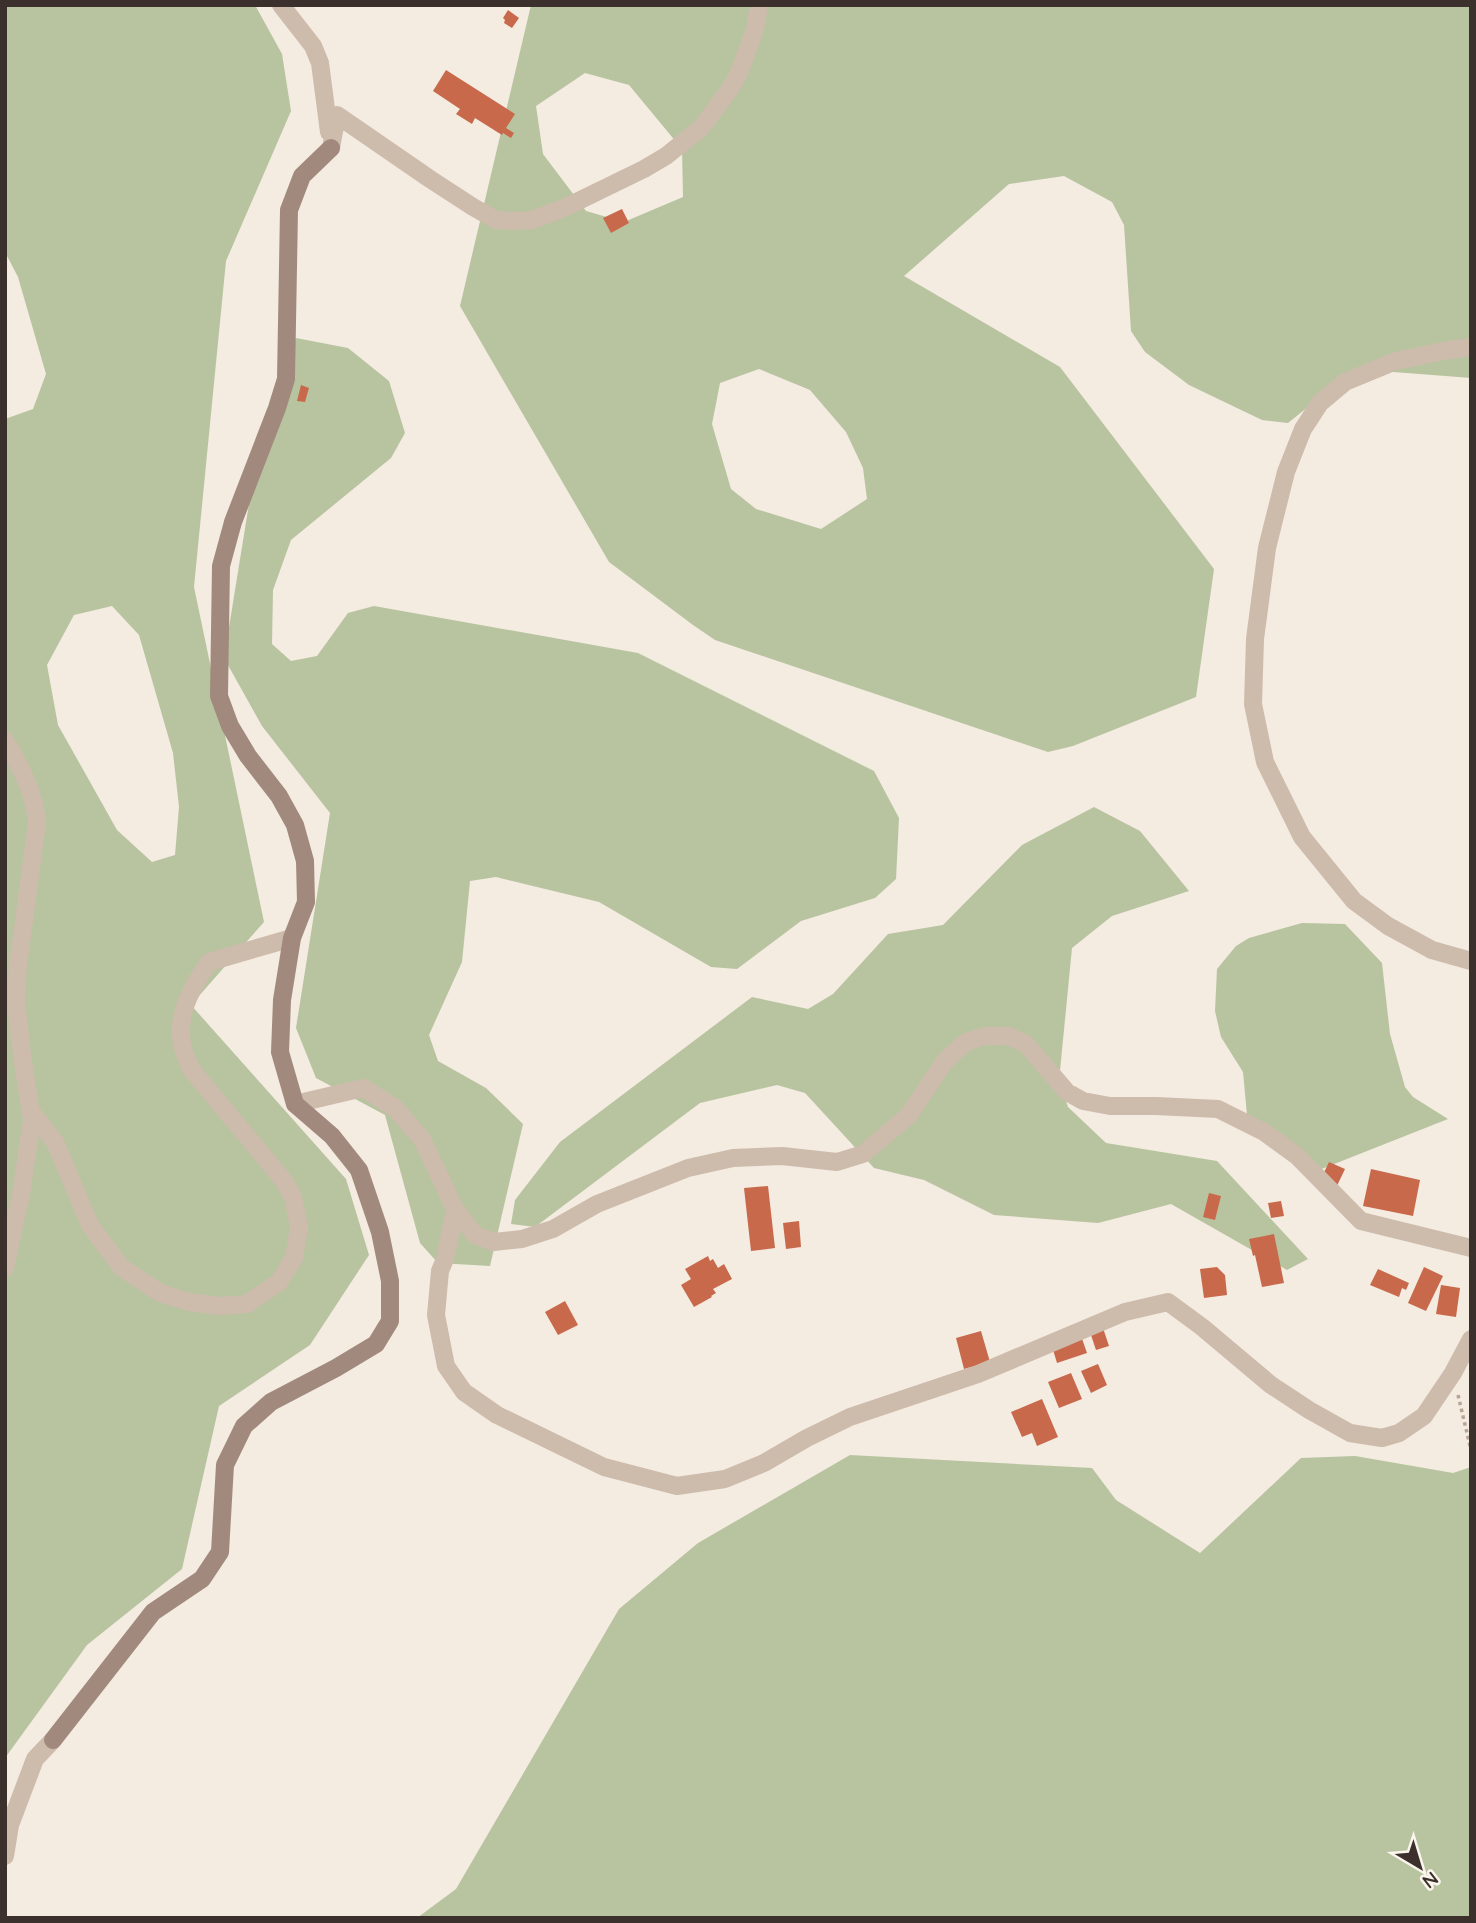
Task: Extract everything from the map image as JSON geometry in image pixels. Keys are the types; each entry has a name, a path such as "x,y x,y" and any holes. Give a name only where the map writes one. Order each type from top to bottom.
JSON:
{"street":[{"path":"281,5 313,46 320,63 331,148"},
{"path":"5,1856 10,1825 35,1759 53,1740 153,1612 202,1578 220,1552 225,1465 244,1426 271,1402 376,1344 390,1321 390,1281 380,1232 359,1170 332,1136 295,1104 280,1052 282,1000 292,939 306,902 305,861 295,825 279,796 230,726 219,696 221,566 233,522 286,379 289,210 302,176 331,148 337,115 440,186 496,220 533,220 565,208 644,169 666,156 701,128 739,73 755,29 760,5"},
{"path":"1471,347 1396,361 1345,382 1320,403 1303,429 1286,472 1267,548 1255,639 1253,704 1265,762 1302,837 1354,901 1388,926 1432,950 1471,961"},
{"path":"5,740 36,805 37,823 18,965 16,1000 32,1120 21,1194 5,1268"},
{"path":"30,1110 55,1142 90,1225 121,1267 160,1293 189,1302 219,1306 247,1304 258,1297 279,1282 294,1258 299,1227 293,1197 284,1181 191,1069 183,1048 181,1022 189,993 209,962 292,939"},
{"path":"295,1104 363,1088 395,1108 422,1139 455,1209 475,1235 494,1242 523,1239 553,1229 597,1204 688,1168 733,1158 782,1156 837,1162 863,1154 909,1115 945,1060 966,1042 985,1036 1009,1036 1026,1044 1068,1093 1083,1101 1110,1106 1218,1109 1264,1132 1297,1156 1361,1221 1471,1248"},
{"path":"455,1209 440,1271 436,1315 446,1366 464,1392 497,1415 604,1467 677,1486 725,1479 764,1463 850,1417 978,1374 1125,1312 1167,1302 1202,1327 1271,1385 1309,1410 1350,1433 1382,1438 1399,1433 1424,1416 1453,1373 1471,1339"}],"path":[{"path":"1453,1373 1471,1450"}],"green space":[{"path":"5,5 255,5 282,54 291,111 226,261 194,587 264,922 191,1005 346,1179 369,1255 310,1345 219,1406 182,1569 87,1645 5,1758 5,419 33,409 46,374 18,277 5,252","holes":["112,606 139,635 173,753 179,807 175,855 152,862 117,830 58,725 47,665 74,615"]},
{"path":"531,5 1471,5 1471,378 1355,369 1288,423 1262,420 1189,385 1145,352 1131,331 1124,225 1112,202 1064,176 1009,184 904,276 1060,367 1214,569 1196,697 1073,746 1048,752 715,640 693,625 609,562 460,306","holes":["585,73 629,85 682,149 683,197 624,222 586,211 543,154 536,106","759,369 810,390 846,432 863,468 867,499 821,529 756,509 731,489 712,424 720,383"]},
{"path":"296,338 348,348 389,381 405,433 391,458 291,540 273,590 272,644 291,661 317,656 348,613 374,606 638,653 874,771 899,818 896,879 875,898 801,921 737,969 711,967 599,902 496,877 470,881 462,962 429,1035 438,1061 486,1088 523,1124 490,1266 438,1263 420,1243 385,1115 316,1078 296,1028 330,813 262,726 224,658 260,436 282,362"},
{"path":"1094,807 1140,831 1189,891 1112,916 1072,948 1059,1081 1068,1107 1106,1143 1217,1161 1308,1259 1287,1270 1171,1204 1098,1223 994,1215 924,1180 874,1168 805,1093 777,1085 700,1103 535,1227 511,1224 515,1200 560,1142 752,997 808,1009 833,994 888,934 943,925 1022,845"},
{"path":"1302,923 1345,924 1382,963 1390,1034 1405,1087 1413,1097 1448,1119 1314,1172 1248,1126 1243,1072 1221,1037 1215,1011 1217,969 1236,946 1249,938"},
{"path":"850,1455 1092,1468 1116,1500 1200,1553 1301,1458 1355,1456 1453,1473 1471,1467 1471,1918 417,1918 456,1889 619,1609 698,1543"}],"building":[{"path":"508,10 519,18 512,28 504,23 503,18"},
{"path":"446,70 515,114 506,128 514,133 511,138 475,118 472,124 456,114 460,109 433,91"},
{"path":"622,209 629,223 611,233 603,218"},
{"path":"301,385 309,388 305,402 297,401"},
{"path":"1329,1162 1345,1169 1335,1190 1319,1183"},
{"path":"1371,1169 1420,1180 1413,1216 1363,1206"},
{"path":"768,1186 775,1248 751,1251 744,1188"},
{"path":"1209,1193 1221,1196 1215,1220 1203,1217"},
{"path":"1281,1201 1284,1216 1271,1218 1268,1203"},
{"path":"799,1221 801,1247 786,1249 783,1223"},
{"path":"1274,1234 1284,1283 1262,1287 1249,1239"},
{"path":"708,1256 718,1268 724,1264 732,1279 713,1289 716,1293 712,1297 694,1307 681,1285 691,1279 685,1269"},
{"path":"1217,1267 1225,1275 1227,1295 1204,1298 1200,1269"},
{"path":"1424,1267 1443,1276 1426,1311 1408,1303"},
{"path":"1378,1269 1409,1283 1406,1290 1402,1288 1399,1297 1370,1285"},
{"path":"1441,1285 1460,1288 1456,1317 1436,1314"},
{"path":"565,1301 578,1325 558,1335 545,1312"},
{"path":"1103,1328 1109,1346 1096,1350 1090,1332"},
{"path":"981,1331 990,1362 964,1369 956,1338"},
{"path":"1080,1333 1087,1353 1057,1363 1051,1343"},
{"path":"1098,1364 1107,1385 1091,1393 1081,1371"},
{"path":"1071,1373 1082,1399 1059,1408 1048,1382"},
{"path":"1042,1399 1058,1437 1037,1446 1032,1433 1022,1437 1011,1412"}]}
